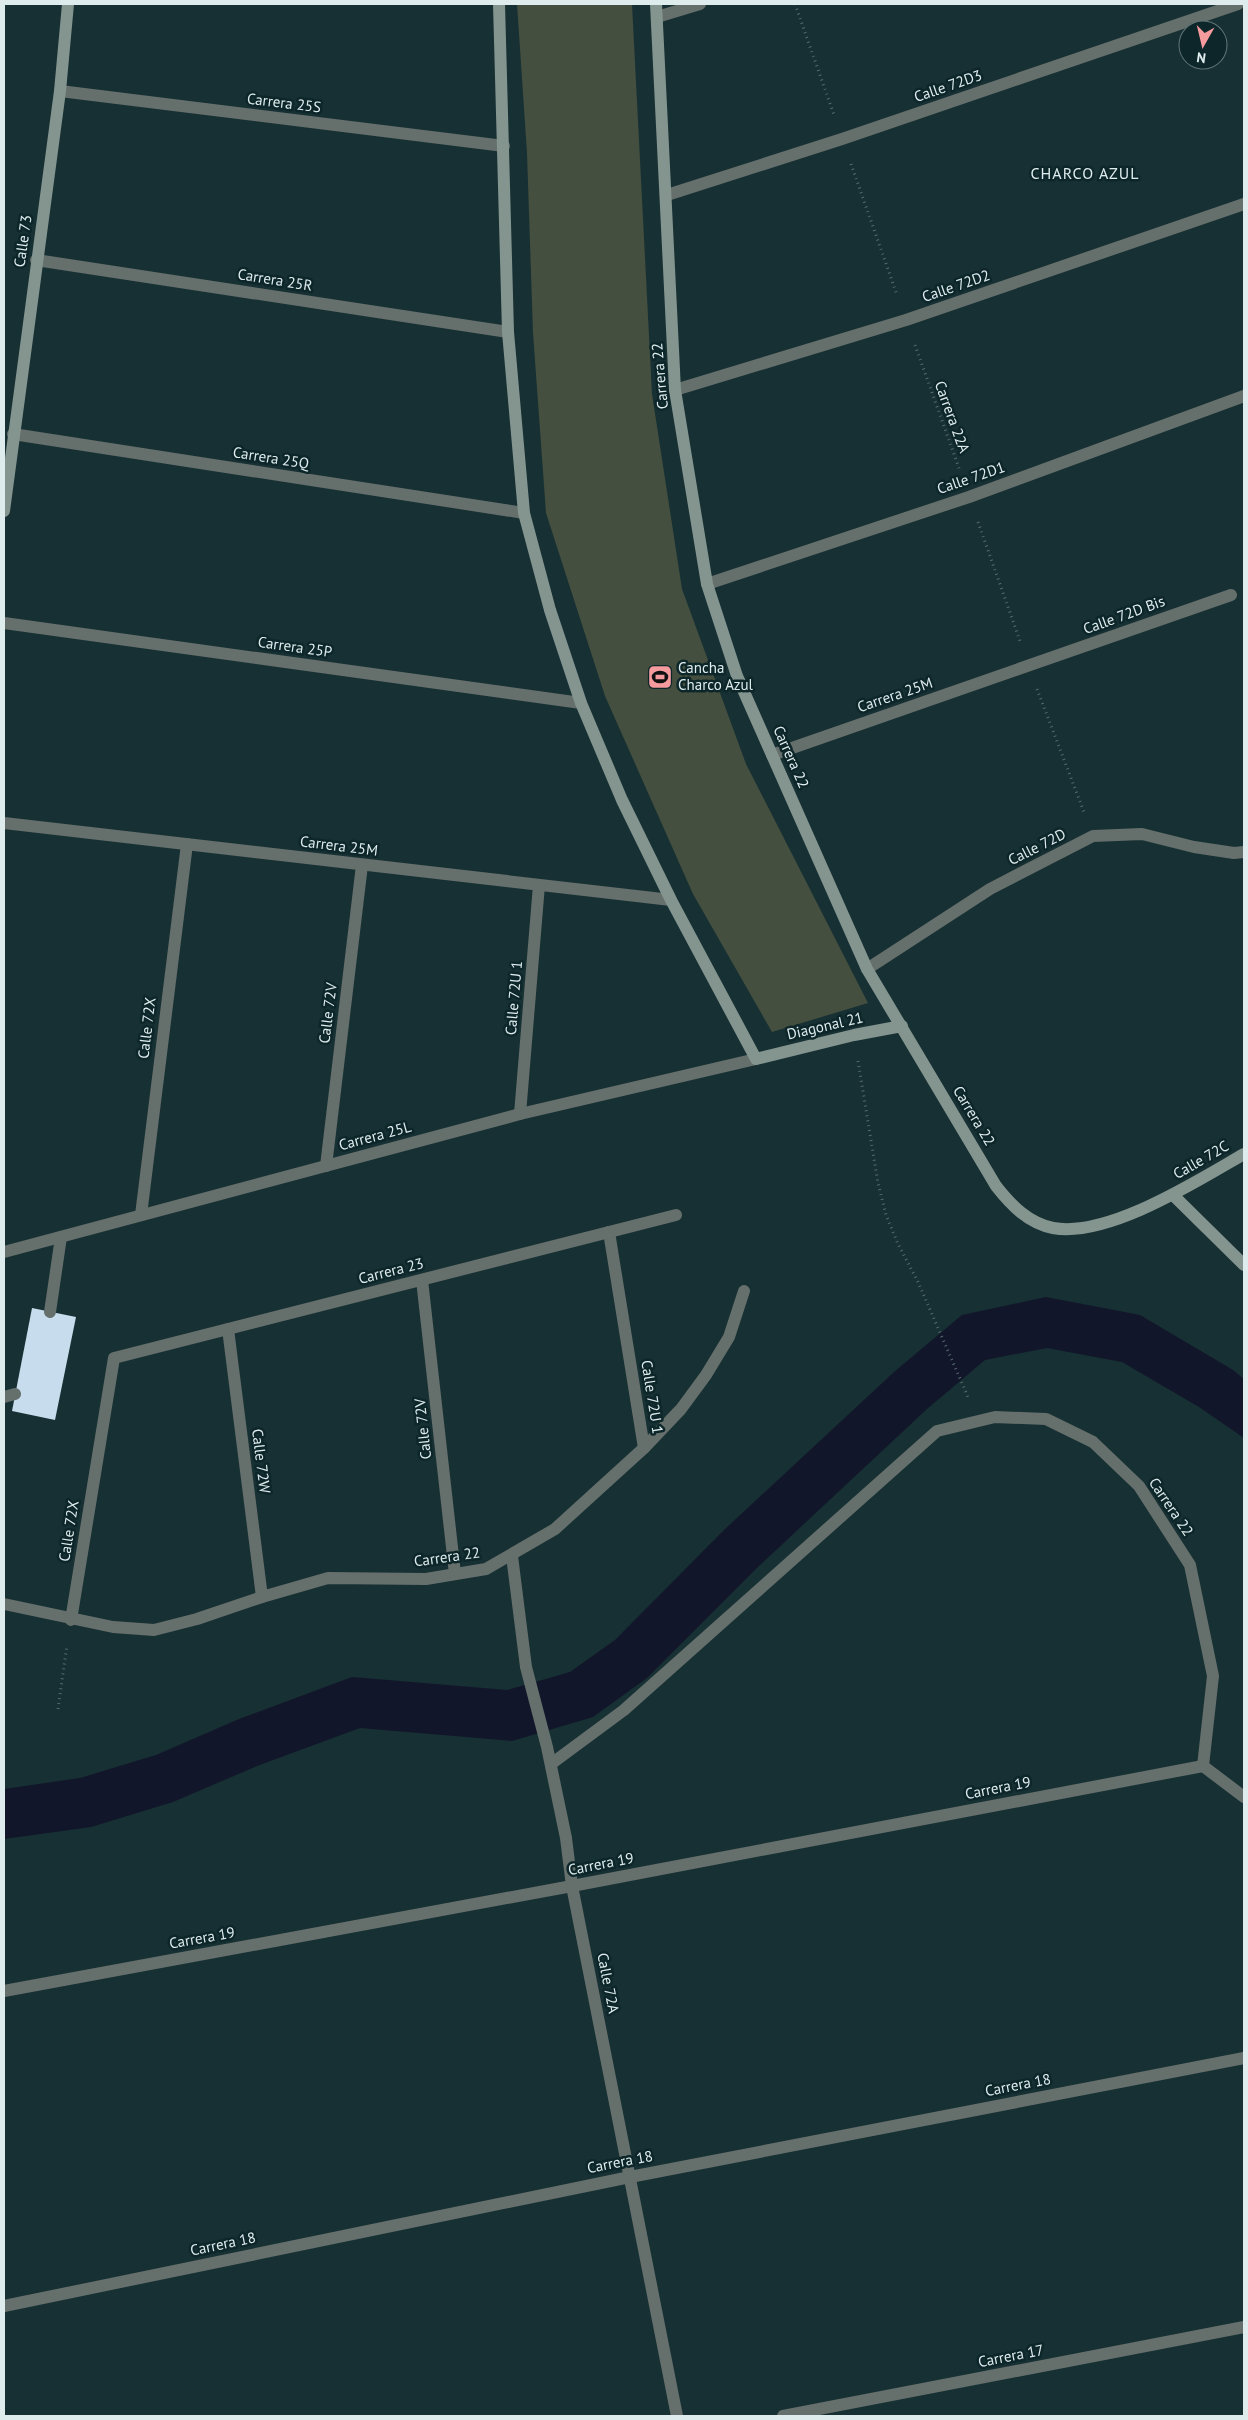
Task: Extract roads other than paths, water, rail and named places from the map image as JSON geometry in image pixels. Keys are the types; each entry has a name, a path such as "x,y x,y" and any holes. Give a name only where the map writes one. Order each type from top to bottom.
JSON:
{"street":[{"name":"Calle 73","path":"4,512 36,260 60,91 68,4"},
{"path":"499,4 508,332 524,513 550,610 581,703 622,800 671,900 756,1060"},
{"path":"657,10 700,4"},
{"name":"Calle 72D3","path":"667,195 842,139 1238,4"},
{"name":"Carrera 22","path":"657,10 675,390 707,584 737,676 867,969 996,1186 1012,1205 1032,1220 1051,1228 1075,1230 1098,1226 1173,1195"},
{"name":"Carrera 25S","path":"60,91 504,146"},
{"name":"Calle 72D2","path":"675,390 906,320 1244,204"},
{"name":"Carrera 25R","path":"36,260 508,332"},
{"name":"Calle 72D1","path":"707,584 969,497 1244,396"},
{"name":"Carrera 25Q","path":"13,434 524,513"},
{"name":"Calle 72D Bis","path":"1029,666 1231,595"},
{"name":"Carrera 25P","path":"4,623 581,703"},
{"name":"Carrera 25M","path":"772,755 1029,666"},
{"name":"Carrera 25M","path":"4,822 671,900"},
{"name":"Calle 72D","path":"867,969 990,889 1093,836 1142,834 1194,847 1234,853 1244,852"},
{"name":"Calle 72X","path":"141,1215 187,844"},
{"name":"Calle 72V","path":"326,1166 362,865"},
{"name":"Calle 72U 1","path":"520,1114 539,885"},
{"name":"Diagonal 21","path":"756,1060 854,1035 902,1026"},
{"name":"Carrera 25L","path":"4,1252 520,1114 756,1060"},
{"name":"Calle 72C","path":"1173,1195 1244,1154"},
{"path":"1173,1195 1244,1265"},
{"name":"Carrera 23","path":"114,1358 676,1215"},
{"name":"Calle 72U 1","path":"609,1232 644,1448"},
{"path":"50,1312 61,1237"},
{"name":"Calle 72V","path":"422,1280 456,1574"},
{"name":"Carrera 22","path":"4,1604 71,1620 113,1627 154,1630 328,1578 426,1579 486,1569 512,1556 555,1529 644,1448 681,1409 729,1337 744,1291"},
{"name":"Calle 72W","path":"228,1329 262,1597"},
{"name":"Calle 72X","path":"71,1620 114,1358"},
{"name":"Carrera 22","path":"551,1764 624,1710 937,1431 995,1417 1046,1419 1093,1442 1140,1486 1190,1565 1213,1676 1203,1766"},
{"name":"Calle 72A","path":"512,1556 526,1667 551,1764 566,1838 572,1886 677,2416"},
{"path":"1203,1766 1244,1797"},
{"name":"Carrera 19","path":"4,1991 572,1886 1203,1766"},
{"name":"Carrera 18","path":"4,2306 630,2177 1244,2058"},
{"name":"Carrera 17","path":"783,2416 1244,2327"}],"water":[{"path":"1046,1297 1140,1315 1233,1370 1244,1379 1244,1438 1199,1407 1122,1362 1047,1348 985,1360 927,1409 759,1566 647,1678 593,1717 512,1741 360,1728 257,1766 173,1802 91,1827 4,1839 4,1789 80,1778 156,1755 239,1719 352,1677 507,1690 570,1672 615,1640 724,1530 894,1372 962,1315"}],"place":[{"name":"Cancha Charco Azul","path":"660,677"}],"district":[{"name":"CHARCO AZUL","path":"1085,173"}]}
